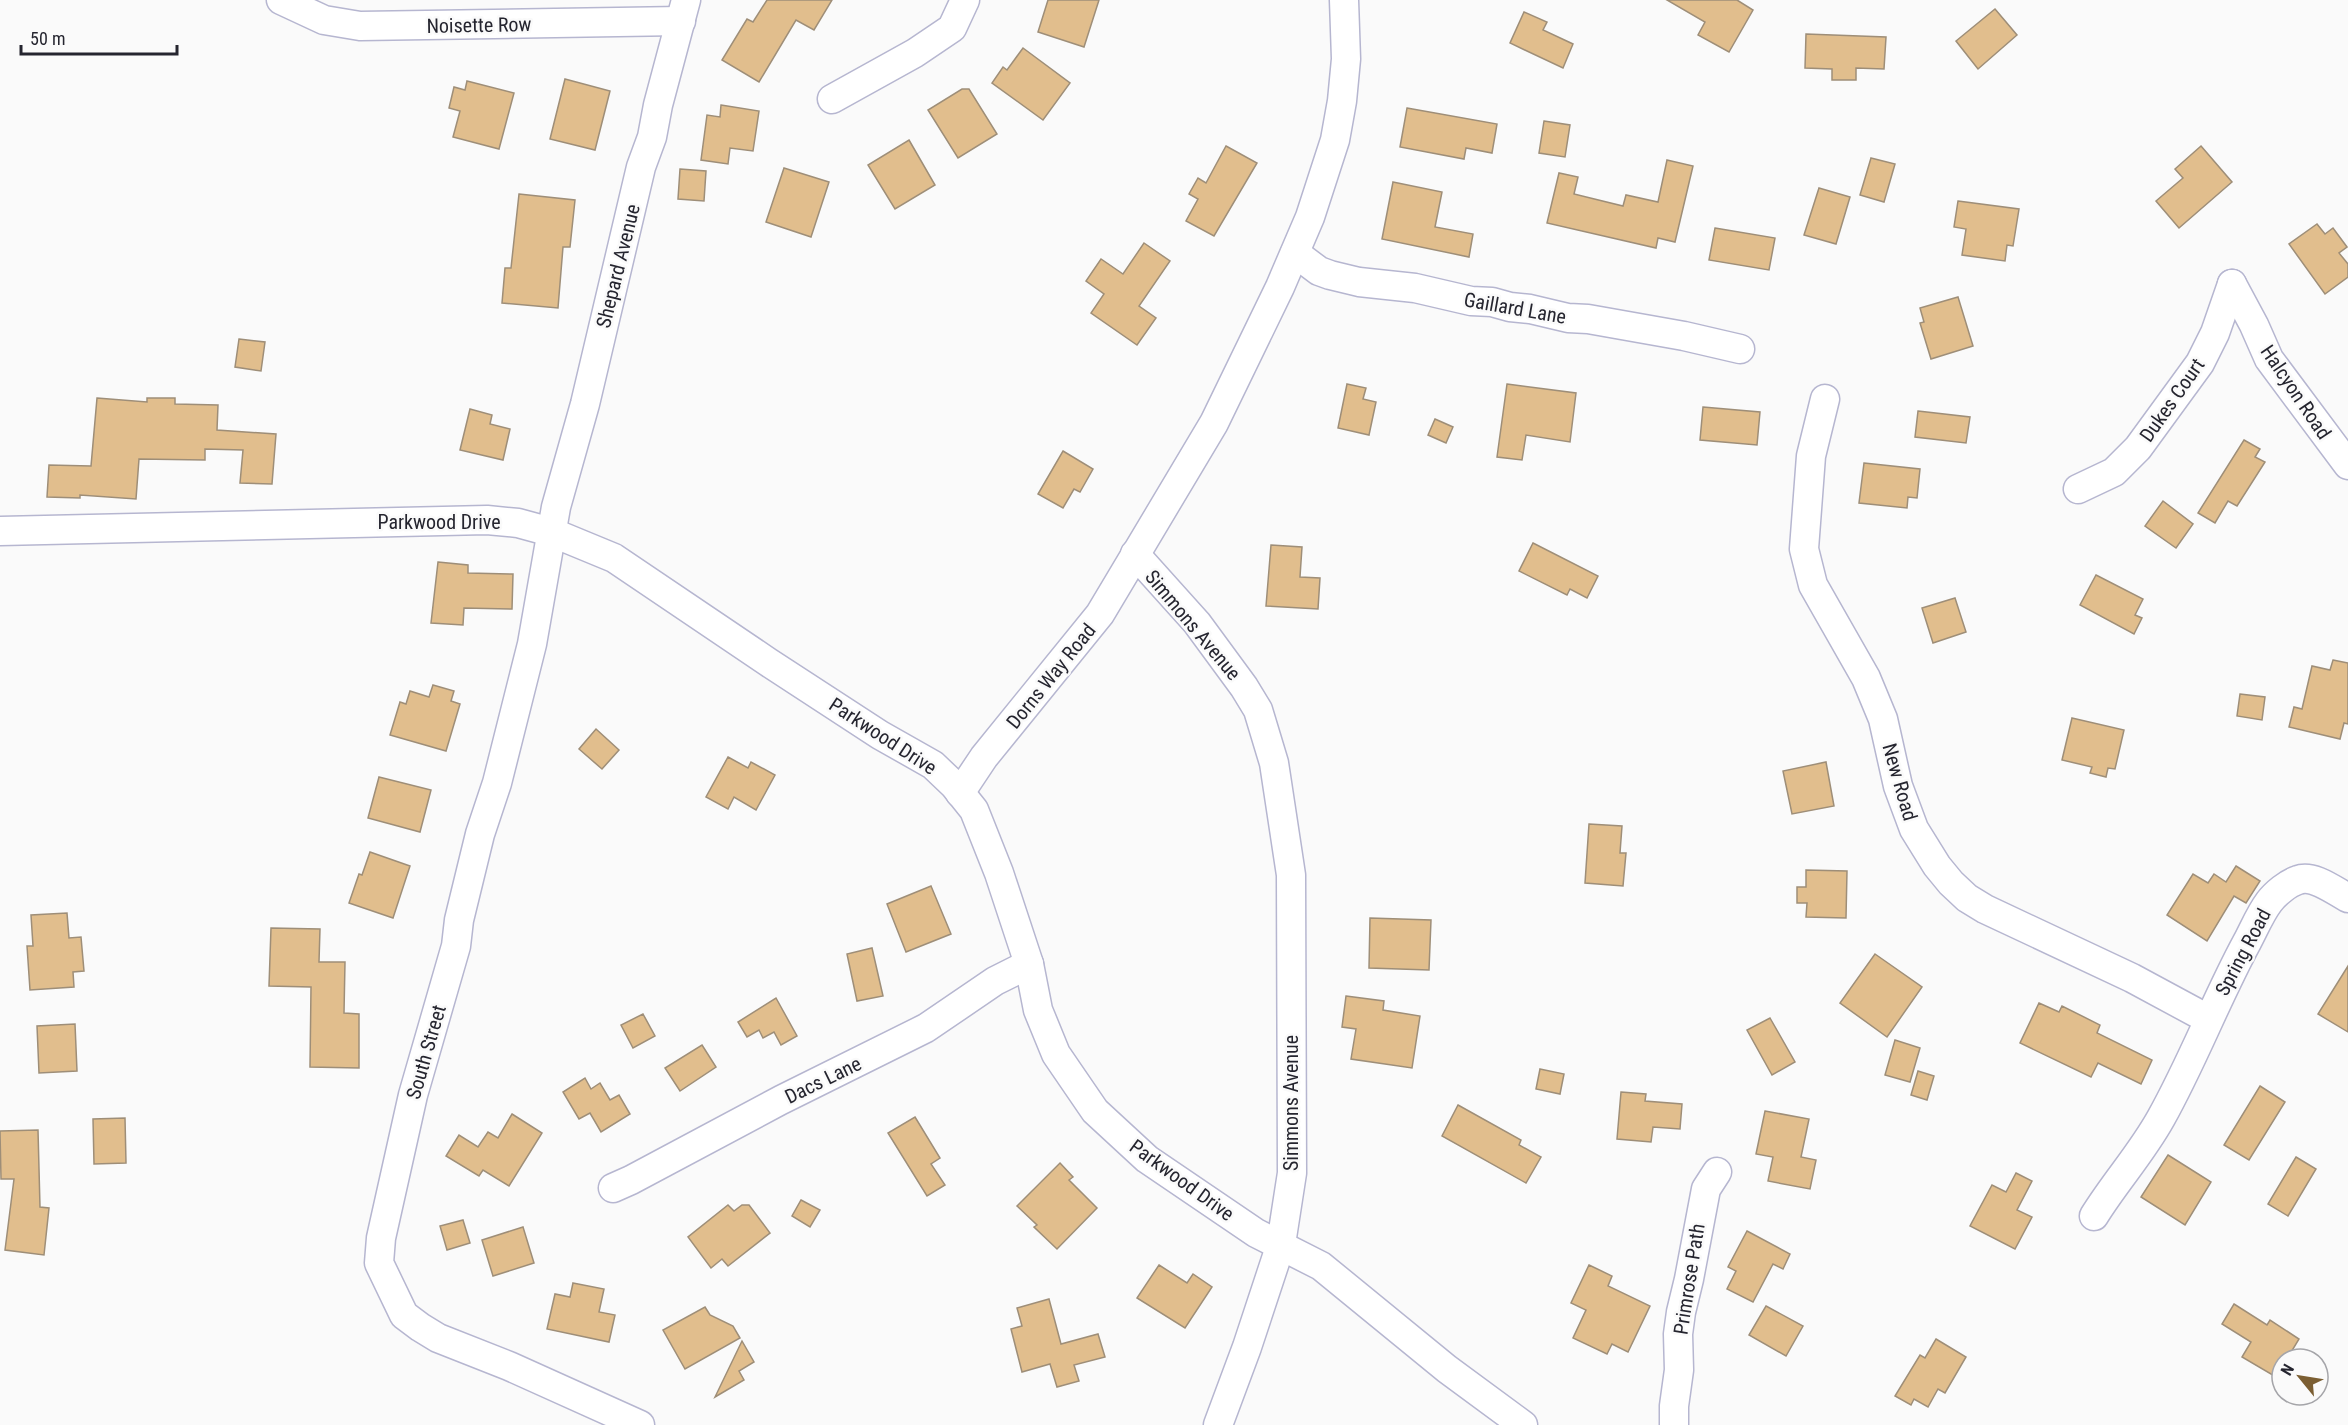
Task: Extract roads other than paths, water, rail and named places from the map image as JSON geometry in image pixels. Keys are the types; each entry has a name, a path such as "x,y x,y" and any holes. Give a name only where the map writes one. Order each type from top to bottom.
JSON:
{"street":[{"name":"Noisette Row","path":"281,0 324,20 360,26 684,10"},
{"path":"832,99 915,53 952,28 965,0"},
{"name":"Simmons Avenue","path":"1218,1425 1281,1244 1292,1173 1291,875 1274,763 1258,710 1197,623 1135,554 1214,423 1296,253 1310,217 1337,130 1346,59 1344,0"},
{"name":"Shepard Avenue","path":"551,532 585,404 641,167 652,137 658,105 684,10"},
{"name":"Gaillard Lane","path":"1296,253 1319,271 1350,280 1415,288 1740,348"},
{"name":"Halcyon Road","path":"2232,284 2269,359 2348,465"},
{"name":"Dukes Court","path":"2078,489 2114,472 2138,448 2200,363 2215,333 2232,284"},
{"name":"New Road","path":"1825,399 1811,456 1804,549 1808,567 1822,603 1866,678 1883,719 1905,808 1914,829 1937,866 1968,898 1985,909 2132,978 2208,1019"},
{"name":"Parkwood Drive","path":"0,531 486,520 518,523 551,532 614,558 880,735 933,765 974,810 987,840 1029,964 1038,1010 1056,1054 1095,1111 1147,1160 1256,1233 1321,1266 1447,1370 1523,1425"},
{"name":"South Street","path":"551,532 532,644 497,783 480,834 459,920 456,946 412,1095 381,1238 379,1263 404,1315 420,1327 438,1338 509,1365 640,1425"},
{"name":"Dorns Way Road","path":"960,793 984,757 1100,614 1135,554"},
{"name":"Spring Road","path":"2094,1216 2111,1188 2141,1152 2180,1084 2208,1019 2270,902 2288,885 2298,879 2308,878 2348,898"},
{"name":"Dacs Lane","path":"613,1188 781,1100 926,1028 995,981 1029,964"},
{"name":"Primrose Path","path":"1674,1425 1681,1312 1706,1189 1717,1173"}]}
